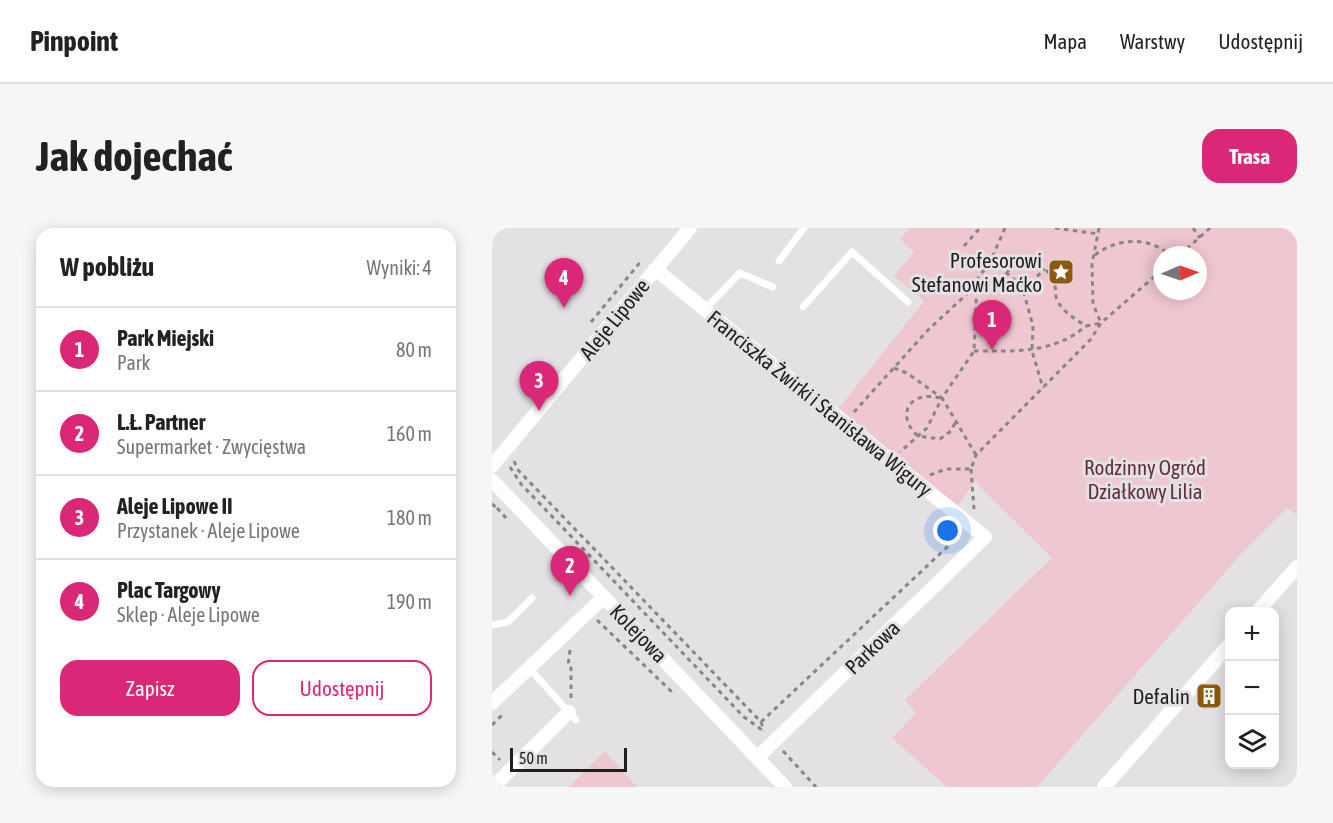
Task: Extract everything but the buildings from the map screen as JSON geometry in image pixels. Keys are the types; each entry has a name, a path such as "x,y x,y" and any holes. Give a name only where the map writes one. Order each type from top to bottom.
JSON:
{"street":[{"name":"Aleje Lipowe","path":"492,466 690,228"},
{"name":"Franciszka Żwirki i Stanisława Wigury","path":"656,269 985,537"},
{"name":"Kolejowa","path":"492,480 785,787"},
{"name":"Parkowa","path":"758,757 985,537"},
{"path":"1262,607 1297,567"},
{"path":"492,703 604,597"},
{"path":"1104,787 1225,650"},
{"path":"493,787 572,716"}],"lane":[{"path":"779,261 804,228"},
{"path":"803,307 852,252 908,302"},
{"path":"705,309 740,273 773,287"},
{"path":"492,625 508,622 532,598"},
{"path":"528,668 572,716"}],"path":[{"path":"964,246 980,228"},
{"path":"846,406 854,412 928,330 967,294 991,260 1005,228"},
{"path":"1055,228 1099,234"},
{"path":"1099,228 1093,256 1093,304 1095,315 1101,323"},
{"path":"1193,228 1200,238"},
{"path":"1191,246 1210,228"},
{"path":"1093,256 1106,248 1129,241 1155,246"},
{"path":"991,260 1022,286 1034,326 1032,351 1043,388"},
{"path":"1007,272 1018,262 1026,261 1045,269 1055,283 1056,299 1068,314 1086,326"},
{"path":"1022,286 1032,281 1045,269"},
{"path":"965,506 974,514 971,469 976,455 1091,339 1101,323 1153,278"},
{"path":"907,457 900,451 927,428 942,398 975,351 977,279"},
{"path":"975,351 1032,351 1076,334 1086,326 1101,323"},
{"path":"894,368 907,373 942,398 976,455"},
{"path":"942,398 918,396 908,406 909,425 918,435 940,439 951,431 956,421"},
{"path":"510,467 521,484 597,565 744,717 764,731 761,722 515,466 513,463 518,456"},
{"path":"929,476 946,469 971,469"},
{"path":"921,470 938,483"},
{"path":"516,489 527,479"},
{"path":"761,722 961,533"},
{"path":"590,566 597,565 605,559"},
{"path":"570,650 572,716"},
{"path":"780,748 816,787"},
{"path":"784,760 788,757"}],"green space":[{"name":"Rodzinny Ogród Działkowy Lilia","path":"910,228 1297,228 1297,515 1287,508 1242,553 1037,787 947,787 892,738 916,713 905,700 1052,558 981,488 976,480 957,507 839,408 924,301 894,276 914,252 900,239"},
{"path":"605,751 637,787 569,787"}],"place":[{"name":"Profesorowi Stefanowi Maćko","path":"1061,272"},
{"name":"Plac Targowy","path":"564,308"},
{"name":"Park Miejski","path":"992,350"},
{"name":"Aleje Lipowe II","path":"539,411"},
{"name":"L.Ł. Partner","path":"570,596"},
{"name":"Defalin","path":"1209,696"}]}
